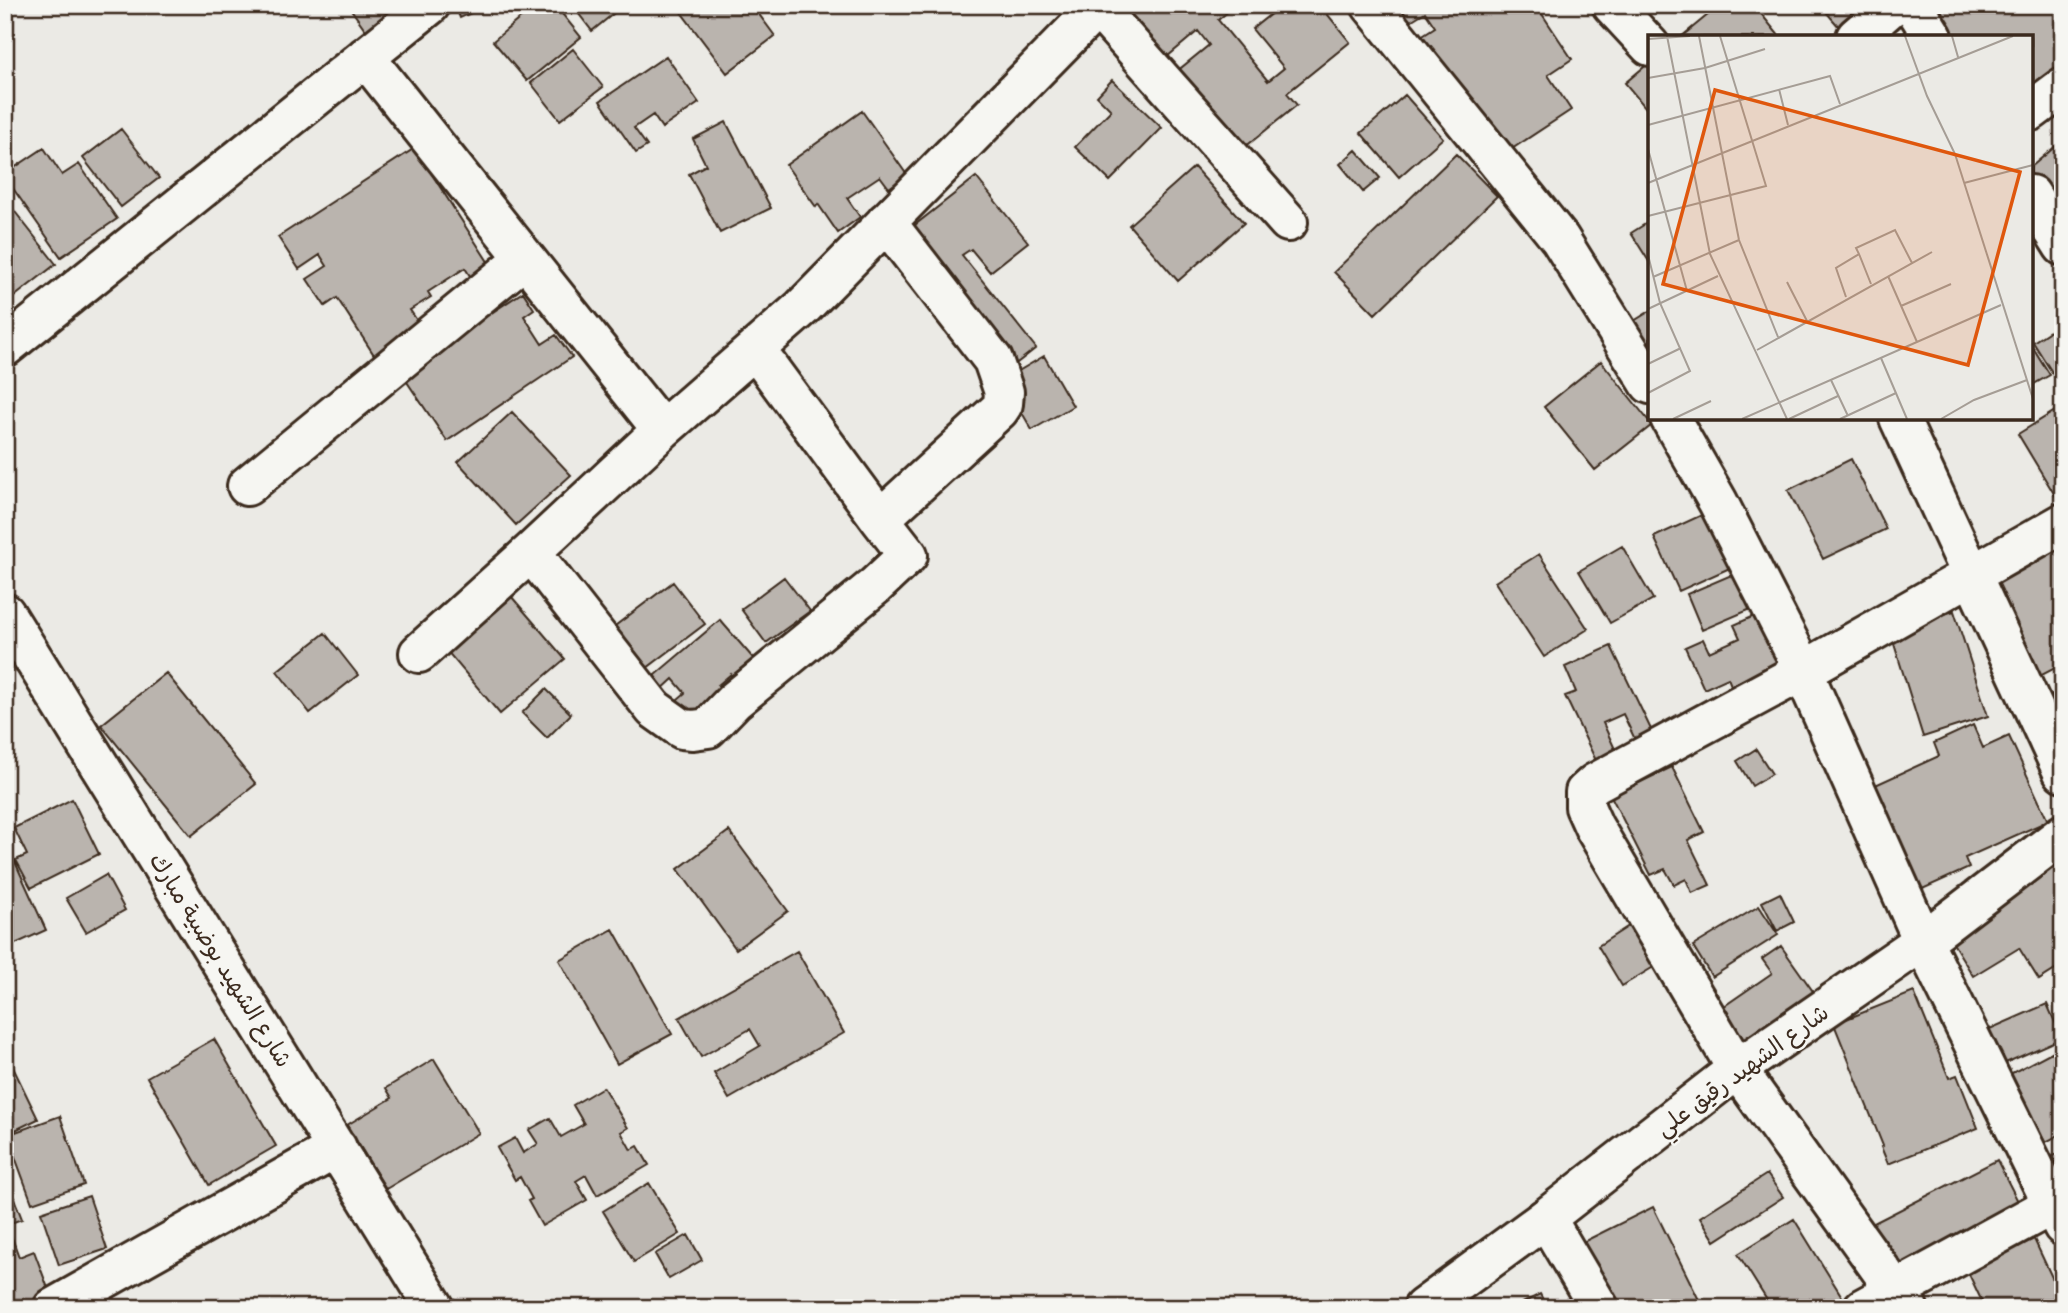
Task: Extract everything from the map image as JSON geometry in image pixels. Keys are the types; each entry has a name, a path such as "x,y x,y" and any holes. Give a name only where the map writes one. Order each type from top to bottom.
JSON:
{"street":[{"path":"5,347 430,5"},
{"path":"1371,5 1560,239 1648,381"},
{"path":"1612,5 1648,44"},
{"path":"1858,35 1893,5"},
{"path":"1913,5 1932,35"},
{"path":"419,653 662,430 802,308 1099,6 1288,222"},
{"path":"365,57 662,430"},
{"path":"2033,110 2063,87"},
{"path":"2033,198 2063,246"},
{"path":"880,519 999,410 1004,398 1002,383 993,360 886,222"},
{"path":"247,486 524,259"},
{"path":"531,552 629,680 654,709 682,729 708,728 734,701 875,586 908,555 755,349"},
{"path":"1671,420 1718,502 1802,671 1923,941 2059,1210 1902,1298 1863,1308"},
{"path":"1900,420 2063,772"},
{"path":"1902,1298 1737,1069 1594,827 1585,807 1585,792 1595,783 1802,671 2063,523"},
{"name":"شارع الشهيد بوضبية مبارك","path":"5,613 435,1308"},
{"name":"شارع الشهيد رقيق علي","path":"1423,1308 1546,1218 1737,1069 1923,941 2063,834"},
{"path":"53,1308 337,1148"},
{"path":"1546,1218 1599,1308"}],"building":[{"path":"348,5 419,5 372,39"},
{"path":"455,5 489,5 460,18"},
{"path":"536,5 555,5 581,37 527,81 493,41"},
{"path":"572,5 624,5 592,31"},
{"path":"681,5 752,5 775,36 727,73 678,8"},
{"path":"1128,5 1236,5 1218,20 1268,81 1284,68 1252,29 1282,5 1320,5 1350,42 1287,93 1297,105 1229,160 1165,81 1209,45 1198,31 1149,72 1108,22"},
{"path":"1380,5 1536,5 1572,59 1548,75 1571,110 1486,166 1407,45 1435,27 1425,12 1396,30"},
{"path":"1720,5 1754,5 1778,35 1683,35"},
{"path":"1820,5 1867,5 1840,28"},
{"path":"1912,5 2063,5 2063,110 2033,127 2033,35 1930,35"},
{"path":"573,49 603,87 560,120 531,83"},
{"path":"666,56 699,103 662,128 653,115 634,128 647,146 636,153 600,101"},
{"path":"1648,64 1648,111 1625,83"},
{"path":"1112,80 1162,128 1110,181 1075,147 1111,110 1097,96"},
{"path":"1405,95 1443,138 1399,177 1361,133"},
{"path":"862,111 907,175 889,188 880,176 847,198 860,217 838,233 786,165"},
{"path":"726,122 771,208 720,233 689,174 706,165 693,139"},
{"path":"121,129 159,178 121,207 83,158"},
{"path":"2063,140 2063,231 2033,196 2033,165"},
{"path":"44,148 62,175 79,164 117,219 61,257 5,177 5,174"},
{"path":"415,148 494,271 475,284 465,268 428,292 431,297 410,310 424,331 378,361 337,298 325,306 307,279 327,266 320,255 299,269 278,237"},
{"path":"1356,150 1380,178 1363,192 1340,164"},
{"path":"1456,154 1497,196 1375,314 1334,272"},
{"path":"1194,167 1244,223 1178,281 1129,225"},
{"path":"976,177 1028,242 990,272 971,249 962,255 1036,348 989,385 931,314 936,309 887,247"},
{"path":"5,199 56,264 5,304"},
{"path":"1648,222 1648,260 1631,233"},
{"path":"523,292 534,309 524,316 542,344 556,335 572,357 447,441 401,373"},
{"path":"1648,312 1648,389 1613,334"},
{"path":"2056,327 2063,338 2063,372 2055,377 2033,342"},
{"path":"2033,348 2050,375 2033,384"},
{"path":"1044,356 1073,406 1032,430 1003,380"},
{"path":"1601,361 1652,425 1595,470 1544,407"},
{"path":"2063,406 2063,493 2056,497 2018,434"},
{"path":"512,412 571,475 516,525 458,462"},
{"path":"1851,459 1886,529 1823,559 1788,490"},
{"path":"1706,513 1732,567 1679,591 1654,537"},
{"path":"2063,539 2063,664 2040,676 1989,577"},
{"path":"1622,546 1653,599 1610,623 1579,571"},
{"path":"1539,554 1588,629 1544,657 1495,582"},
{"path":"1736,573 1751,609 1702,630 1687,594"},
{"path":"784,577 810,611 766,643 741,609"},
{"path":"673,582 705,624 643,671 611,629"},
{"path":"511,596 565,659 500,714 446,650"},
{"path":"1954,611 1988,716 1923,737 1890,631"},
{"path":"1761,613 1787,671 1735,695 1728,678 1704,689 1685,647 1703,639 1709,652 1740,638 1734,625"},
{"path":"720,620 759,665 738,683 731,674 718,685 725,693 688,725 671,705 685,693 673,679 659,692 649,680"},
{"path":"325,633 358,675 310,713 277,671"},
{"path":"1611,646 1657,742 1640,750 1623,714 1603,723 1620,760 1600,769 1565,696 1576,692 1565,667"},
{"path":"166,673 256,784 191,836 101,725"},
{"path":"546,689 571,714 547,738 522,713"},
{"path":"2063,689 2063,737 2037,703"},
{"path":"1973,725 1983,748 2009,736 2048,821 1965,858 1969,868 1907,896 1860,792 1939,756 1934,743"},
{"path":"1756,749 1772,774 1752,786 1737,761"},
{"path":"1672,767 1704,832 1688,840 1710,885 1692,893 1686,879 1674,885 1665,869 1651,875 1611,796"},
{"path":"72,799 99,854 31,888 16,860 27,855 14,828"},
{"path":"729,831 788,911 736,949 678,869"},
{"path":"5,840 46,930 13,945 5,928"},
{"path":"2062,859 2063,965 2039,980 2019,948 1973,976 1945,930"},
{"path":"106,875 125,910 86,932 66,898"},
{"path":"1780,893 1794,922 1777,931 1762,902"},
{"path":"1759,906 1778,935 1712,977 1693,946"},
{"path":"1632,924 1657,965 1622,986 1598,946"},
{"path":"613,929 672,1034 617,1064 559,960"},
{"path":"1781,946 1817,997 1733,1055 1707,1018 1772,973 1762,959"},
{"path":"797,951 844,1033 729,1099 714,1073 760,1046 750,1029 701,1057 679,1018"},
{"path":"1914,992 1949,1078 1957,1075 1978,1128 1888,1164 1834,1024"},
{"path":"2047,1004 2062,1038 2001,1065 1985,1031"},
{"path":"214,1039 276,1146 209,1185 147,1077"},
{"path":"2063,1046 2063,1133 2029,1151 1993,1083"},
{"path":"8,1057 38,1119 5,1135 5,1059"},
{"path":"434,1059 479,1133 386,1189 347,1125 392,1098 386,1088"},
{"path":"603,1087 628,1128 621,1132 631,1150 638,1146 649,1165 597,1195 586,1175 576,1181 587,1200 542,1226 528,1201 532,1199 520,1177 515,1180 497,1148 515,1138 523,1153 538,1144 529,1130 550,1118 561,1137 584,1124 573,1105"},
{"path":"60,1116 84,1185 32,1203 7,1135"},
{"path":"2063,1150 2063,1175 2052,1157"},
{"path":"1997,1160 2027,1219 1903,1283 1872,1224"},
{"path":"1767,1174 1783,1197 1715,1241 1700,1217"},
{"path":"5,1175 22,1219 5,1225"},
{"path":"649,1183 680,1234 634,1262 603,1211"},
{"path":"89,1196 107,1249 59,1265 41,1212"},
{"path":"1653,1207 1703,1308 1591,1308 1563,1252"},
{"path":"1794,1219 1849,1308 1758,1308 1768,1302 1738,1254"},
{"path":"11,1235 19,1257 34,1251 52,1299 27,1308 5,1308 5,1238"},
{"path":"688,1235 702,1260 669,1279 655,1254"},
{"path":"2034,1239 2063,1301 2063,1308 1985,1308 1967,1270"},
{"path":"1540,1294 1547,1308 1513,1308"}]}
